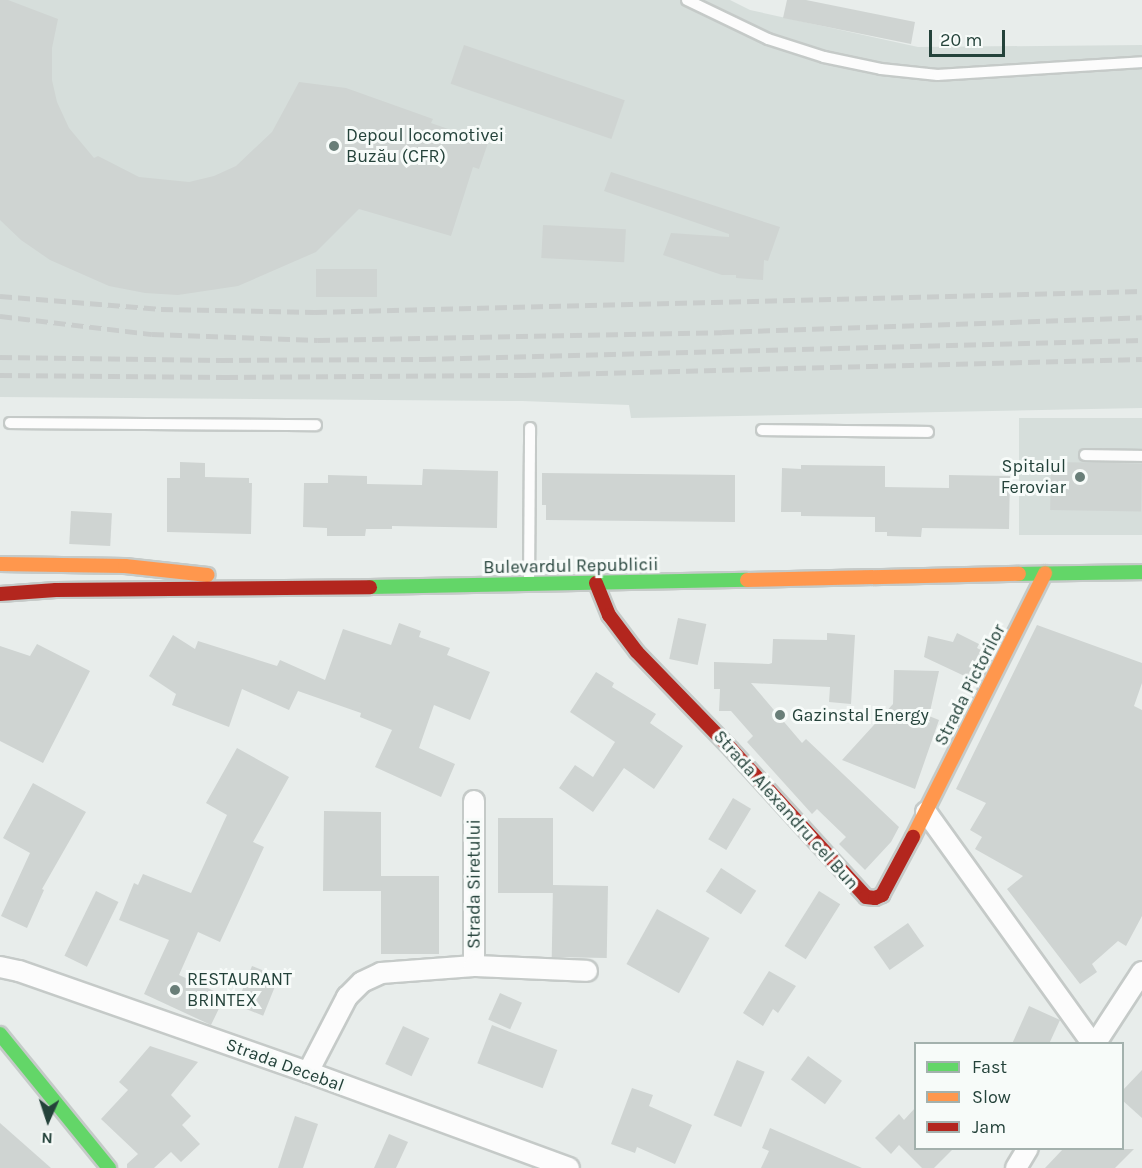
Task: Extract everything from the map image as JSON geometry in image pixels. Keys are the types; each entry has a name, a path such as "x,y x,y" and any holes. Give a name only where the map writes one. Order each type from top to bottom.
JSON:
{"main road":[{"path":"0,564 125,566 200,574 274,589"},
{"name":"Bulevardul Republicii","path":"0,594 56,590 274,589 1142,572"},
{"name":"Strada Pictorilor","path":"926,812 1045,573"},
{"name":"Strada Alexandru cel Bun","path":"596,583 609,615 637,652 731,749 866,897 875,898 882,895 926,812"},
{"path":"0,1034 109,1168"}],"street":[{"name":"Strada Siretului","path":"474,801 474,966"},
{"path":"926,812 1093,1042"},
{"name":"Strada Siretului","path":"308,1072 342,1005 362,982 381,974 474,966 587,971"},
{"name":"Strada Decebal","path":"0,968 19,971 308,1072 569,1168"},
{"path":"1095,1042 1142,972"},
{"path":"1016,1168 1027,1150"}],"lane":[{"path":"687,0 768,39 824,57 881,69 938,75 1142,62"},
{"path":"10,423 316,425"},
{"path":"529,584 530,428"},
{"path":"762,430 928,432"},
{"path":"1085,455 1142,456"}],"shaded area":[{"path":"0,0 730,0 750,10 918,47 1142,45 1142,408 631,418 629,405 522,401 0,397"},
{"name":"Spitalul Feroviar","path":"1019,418 1142,418 1142,535 1019,535"}],"building":[{"name":"Depoul locomotivei Buzău (CFR)","path":"0,0 8,0 58,19 52,48 52,80 57,102 69,128 94,158 98,156 139,177 189,182 214,176 236,166 272,132 299,82 346,88 433,119 431,123 488,143 479,169 473,167 451,236 359,209 316,252 238,286 178,295 145,293 109,286 50,260 21,240 0,220"},
{"path":"787,0 806,0 915,22 911,44 783,18"},
{"path":"464,45 625,100 611,139 451,84"},
{"path":"611,172 780,227 768,261 764,260 763,280 722,275 663,255 671,233 729,237 729,234 604,191"},
{"path":"543,225 626,229 624,262 541,258"},
{"path":"316,269 377,269 377,297 316,297"},
{"path":"180,462 205,463 205,477 249,478 249,483 252,483 251,534 167,532 167,478 180,478"},
{"path":"1051,462 1142,464 1141,512 1050,510"},
{"path":"801,465 885,466 885,487 949,488 949,475 1010,476 1009,529 922,528 921,537 887,536 887,532 875,532 875,517 801,516 801,512 781,512 782,468 801,469"},
{"path":"423,469 498,471 497,528 392,526 392,529 366,529 365,536 327,536 327,528 303,527 304,483 328,483 328,475 367,476 367,484 422,485"},
{"path":"542,473 735,475 735,522 546,520 546,505 542,505"},
{"path":"71,511 112,513 110,546 69,544"},
{"path":"678,618 706,624 698,665 669,659"},
{"path":"399,623 421,631 419,637 450,648 447,655 490,672 470,720 434,705 419,748 455,764 441,797 375,767 392,730 360,717 361,713 298,691 289,710 242,689 229,727 172,705 176,694 149,676 173,635 195,649 198,641 277,666 280,660 325,680 343,629 391,645"},
{"path":"1037,625 1142,663 1142,683 1134,706 1142,710 1142,916 1126,946 1118,941 1092,964 1097,972 1080,984 1007,889 1023,876 975,849 982,837 970,830 986,803 956,789"},
{"path":"827,633 855,635 851,704 829,702 830,687 751,683 802,743 806,739 899,827 891,842 865,870 839,844 846,837 817,809 812,814 747,742 753,736 731,711 719,711 720,689 714,689 714,662 769,664 772,663 773,639 827,640"},
{"path":"957,633 979,644 977,648 987,653 973,680 924,657 928,636 953,642"},
{"path":"37,644 90,671 43,763 0,741 0,646 30,656"},
{"path":"894,670 939,671 929,716 939,720 915,789 842,760 893,704"},
{"path":"596,672 614,683 612,687 656,714 650,723 683,746 654,789 624,768 593,812 559,788 575,765 593,777 615,742 570,712"},
{"path":"237,748 289,777 253,842 264,847 220,942 198,932 179,975 225,996 211,1025 144,994 169,940 119,920 134,883 138,885 143,874 191,893 227,815 206,803"},
{"path":"33,783 86,812 42,889 44,890 27,928 1,916 30,853 3,838"},
{"path":"733,798 751,809 726,850 708,839"},
{"path":"324,811 381,812 381,876 439,876 439,954 381,954 381,891 323,891"},
{"path":"498,818 553,818 553,893 498,893"},
{"path":"721,868 756,891 741,914 706,891"},
{"path":"553,885 608,886 607,958 552,957"},
{"path":"96,891 118,902 87,967 64,956"},
{"path":"819,891 840,904 806,959 785,946"},
{"path":"657,909 709,938 679,993 626,964"},
{"path":"908,923 924,946 890,970 874,947"},
{"path":"252,966 279,977 263,1016 236,1005"},
{"path":"769,971 796,986 778,1013 773,1009 763,1026 743,1013"},
{"path":"500,993 522,1003 510,1029 488,1019"},
{"path":"1029,1006 1060,1020 1050,1042 1013,1042"},
{"path":"492,1025 557,1050 543,1088 477,1063"},
{"path":"403,1026 429,1038 412,1076 385,1064"},
{"path":"150,1046 198,1062 171,1095 191,1116 182,1125 200,1144 181,1162 171,1152 154,1168 127,1168 127,1164 138,1154 101,1119 128,1090 119,1082"},
{"path":"808,1056 842,1081 825,1104 791,1079"},
{"path":"737,1060 765,1072 741,1127 714,1115"},
{"path":"1142,1070 1142,1118 1124,1102 1124,1089"},
{"path":"632,1088 653,1095 649,1106 692,1125 675,1164 637,1147 635,1153 611,1144"},
{"path":"914,1109 914,1150 952,1150 934,1168 922,1168 899,1145 891,1154 875,1138 899,1114 904,1120"},
{"path":"295,1116 318,1124 303,1168 278,1168"},
{"path":"0,1123 51,1168 0,1168"},
{"path":"770,1128 862,1168 761,1168 769,1151 762,1148"},
{"path":"389,1134 408,1142 396,1168 374,1168"},
{"path":"1134,1149 1115,1168 1045,1168 1062,1150"}],"railway":[{"path":"0,296 161,309 315,312 1142,291"},
{"path":"0,316 152,334 318,340 722,332 1142,317"},
{"path":"0,357 221,360 424,359 1142,340"},
{"path":"0,375 226,377 524,375 1142,359"}],"traffic: fast":[{"path":"1019,574 1142,572"},
{"path":"370,587 747,580"},
{"path":"0,1034 109,1168"}],"traffic: slow":[{"path":"0,564 125,566 208,575"},
{"path":"913,837 1045,573"},
{"path":"747,580 1019,574"}],"traffic: jam":[{"path":"596,583 609,615 637,652 731,749 866,897 875,898 882,895 913,837"},
{"path":"0,594 56,590 370,587"}],"place":[{"name":"Depoul locomotivei Buzău (CFR)","path":"334,146"},
{"name":"Spitalul Feroviar","path":"1080,477"},
{"name":"Gazinstal Energy","path":"780,715"},
{"name":"RESTAURANT BRINTEX","path":"175,990"}]}
